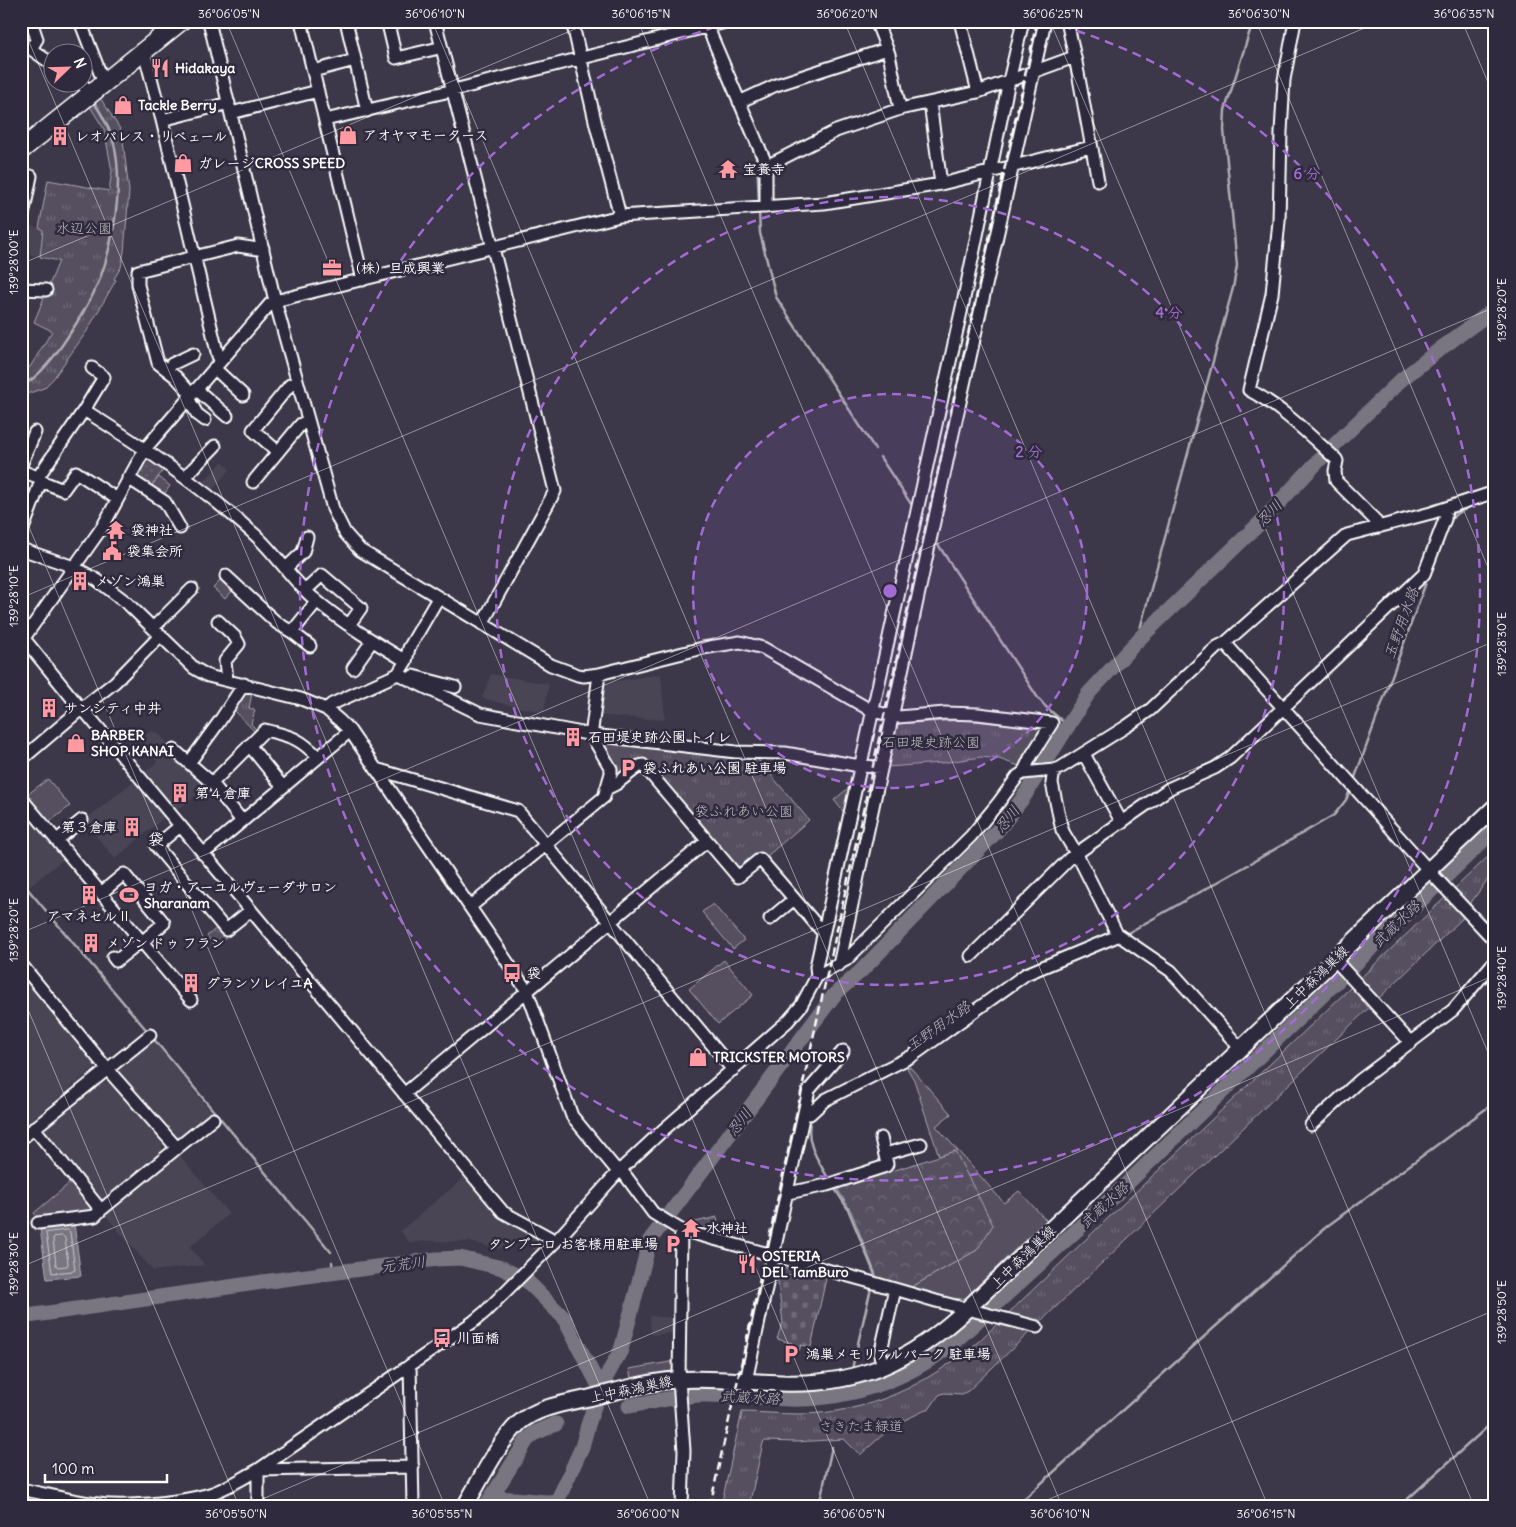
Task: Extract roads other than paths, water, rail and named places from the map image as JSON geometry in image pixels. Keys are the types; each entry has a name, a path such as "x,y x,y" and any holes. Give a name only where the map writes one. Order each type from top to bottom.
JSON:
{"highway":[{"path":"92,78 163,21"},
{"path":"21,150 181,21"},
{"path":"21,137 72,92"}],"main road":[{"name":"上中森鴻巣線","path":"465,1506 504,1442 519,1423 539,1411 626,1388 746,1381 782,1383 821,1382 861,1375 883,1367 930,1341 973,1310 1241,1049 1337,963 1431,873 1495,807"}],"street":[{"path":"31,21 37,39 31,49"},
{"path":"80,21 100,73"},
{"path":"209,21 275,301 332,509 345,533 360,550 553,666 578,675 599,674 703,648 740,642 763,648 872,711 892,717 945,713 978,714 1052,723 1030,758 1025,773"},
{"path":"301,21 363,280"},
{"path":"399,21 388,24 396,58 439,48"},
{"path":"434,21 439,48 452,91"},
{"path":"434,21 555,491 482,624"},
{"path":"572,21 620,216"},
{"path":"325,120 581,59 706,24 730,21"},
{"path":"876,21 887,49 900,109"},
{"path":"960,21 978,92"},
{"path":"21,1490 94,1503 132,1505 206,1495 225,1488 258,1470 410,1364 474,1322 556,1241 620,1171 788,1021 801,1006 817,976 816,967 1023,21"},
{"path":"839,965 952,438 1046,21"},
{"path":"1067,21 1098,182"},
{"path":"1295,21 1284,80 1279,221 1272,294 1249,390 1264,398 1336,459 1336,482 1374,519 1379,527"},
{"path":"706,24 767,166 766,207"},
{"path":"347,26 367,111"},
{"path":"21,42 42,57"},
{"path":"739,102 776,85 887,49"},
{"path":"144,51 218,356 217,364 243,395"},
{"path":"767,166 836,131 900,109 978,92 1074,57"},
{"path":"313,71 355,60"},
{"path":"162,120 318,91"},
{"path":"930,103 941,184"},
{"path":"556,1241 503,1212 88,714 81,709 23,637 104,526 145,449 217,364 270,304 275,301 620,216 824,203 941,184 1091,147"},
{"path":"21,174 32,176 22,220"},
{"path":"227,416 192,394 158,363 138,285 138,273 141,270 238,246 264,248"},
{"path":"21,289 46,290"},
{"path":"167,370 172,364 193,354"},
{"path":"21,534 40,479 104,377 92,368"},
{"path":"278,452 253,430 290,385 298,382"},
{"path":"192,394 197,414 205,420"},
{"path":"84,410 185,477 267,545 317,601 372,641 406,661"},
{"path":"253,482 301,424 308,421"},
{"path":"21,465 34,432"},
{"path":"185,477 215,446"},
{"path":"21,471 63,490 76,472 117,499"},
{"path":"128,478 165,502 180,528"},
{"path":"817,976 846,960 971,836 1018,776 1025,773 1054,770 1084,754 1150,710 1217,647 1225,643 1341,539 1352,533 1446,508 1495,492"},
{"path":"971,956 1076,854 1177,784 1215,768 1230,758 1282,709 1424,574 1445,519 1446,508"},
{"path":"286,568 303,552 307,537"},
{"path":"21,549 74,567 97,580 126,602 158,631 194,668 208,676 302,699 326,709 350,731 527,991 572,1116 625,1175 653,1213 676,1228 1037,1327"},
{"path":"306,590 322,575 360,608 349,625"},
{"path":"226,576 277,623 310,646"},
{"path":"21,760 115,682 192,589"},
{"path":"326,709 332,704 399,673 406,661 409,648 438,598"},
{"path":"292,632 317,601"},
{"path":"218,622 235,637 239,644 225,661 227,680"},
{"path":"353,668 372,641"},
{"path":"1225,643 1282,709 1431,873 1495,940"},
{"path":"399,673 480,714 593,735 736,752 785,753 860,766 880,767"},
{"path":"399,673 455,687"},
{"path":"470,907 604,797 612,772 593,738 599,674"},
{"path":"189,763 224,716 244,684"},
{"path":"212,783 265,730 302,741 318,758"},
{"path":"203,854 350,731"},
{"path":"249,745 282,787"},
{"path":"174,750 212,783 242,821"},
{"path":"1084,754 1122,823"},
{"path":"606,789 643,765 738,877 760,859 820,929 824,931"},
{"path":"376,769 518,811 732,1070"},
{"path":"1054,770 1052,783 1061,826 1117,934 1171,971 1241,1049"},
{"path":"21,798 191,1000"},
{"path":"56,840 82,820"},
{"path":"180,826 156,846 226,930 251,910"},
{"path":"404,1094 707,841"},
{"path":"101,893 124,874 164,923 116,961"},
{"path":"770,919 794,899"},
{"path":"804,1114 810,1114 825,1100 907,1060 1026,974 1115,937 1117,934"},
{"path":"1311,1125 1359,1080 1453,1010 1495,961"},
{"path":"1337,963 1411,1043"},
{"path":"21,964 108,1070 177,1148"},
{"path":"21,1139 150,1035"},
{"path":"746,1381 809,1090 843,1050"},
{"path":"38,1223 95,1216 213,1119"},
{"path":"34,1128 102,1210"},
{"path":"788,1193 827,1185 886,1166 881,1138"},
{"path":"885,1154 921,1144"},
{"path":"676,1228 680,1384 684,1451 682,1506"},
{"path":"883,1367 880,1355 895,1289"},
{"path":"410,1364 413,1506"},
{"path":"258,1470 413,1468"},
{"path":"258,1470 258,1506"}],"water":[{"path":"74,1224 81,1276 47,1279 40,1228"}],"waterway":[{"path":"1140,638 1140,629 1233,288 1237,266 1224,130 1225,110 1253,21"},
{"path":"703,32 757,159 759,203"},
{"path":"86,307 95,290 109,250 114,228 118,183 114,144 106,122 94,102"},
{"path":"759,211 760,233 776,297 875,449"},
{"path":"21,386 30,381 48,363 85,309"},
{"name":"忍川","path":"555,1506 582,1447 600,1388 621,1350 650,1240 835,994 861,971 999,829 1023,798 1088,694 1140,638 1260,523 1324,455 1401,380 1495,309"},
{"path":"880,457 913,507"},
{"name":"玉野用水路","path":"1449,523 1455,515 1477,503"},
{"path":"937,543 1038,698 1068,726"},
{"name":"玉野用水路","path":"1354,780 1428,577"},
{"name":"玉野用水路","path":"1251,863 1334,815 1346,800 1350,790"},
{"name":"武蔵水路","path":"629,1406 700,1395 788,1399 832,1396 874,1386 914,1369 933,1358 951,1345 1113,1197 1495,829"},
{"name":"玉野用水路","path":"1126,934 1248,865"},
{"path":"21,881 149,1033"},
{"path":"152,1037 217,1115"},
{"path":"1016,1506 1326,1227 1495,1102"},
{"path":"220,1118 331,1252"},
{"name":"玉野用水路","path":"811,1119 809,1135 813,1151 829,1180"},
{"name":"玉野用水路","path":"835,1189 848,1209 875,1275 874,1278"},
{"name":"元荒川","path":"21,1317 284,1279 437,1259 460,1258 502,1268 527,1281 564,1318 600,1388"},
{"path":"332,1262 333,1272"},
{"name":"玉野用水路","path":"852,1369 871,1288"},
{"path":"1400,1506 1495,1420"},
{"name":"武蔵水路","path":"486,1506 527,1440 535,1433 556,1424"},
{"name":"玉野用水路","path":"819,1506 832,1447"},
{"path":"490,1499 507,1498 558,1502"}],"railway":[{"path":"710,1506 1037,21"}],"place":[{"name":"Hidakaya","path":"160,68"},
{"name":"Tackle Berry","path":"123,105"},
{"name":"アオヤマモータース","path":"348,135"},
{"name":"レオパレス・リベェール","path":"60,136"},
{"name":"ガレージCROSS SPEED","path":"183,163"},
{"name":"宝養寺","path":"728,169"},
{"name":"（株）旦成興業","path":"332,268"},
{"name":"袋神社","path":"116,530"},
{"name":"袋集会所","path":"112,551"},
{"name":"メゾン鴻巣","path":"80,581"},
{"name":"サンシティ中井","path":"49,708"},
{"name":"石田堤史跡公園 トイレ","path":"573,737"},
{"name":"BARBER SHOP KANAI","path":"76,743"},
{"name":"袋ふれあい公園 駐車場","path":"628,768"},
{"name":"第４倉庫","path":"180,793"},
{"name":"第３倉庫","path":"132,827"},
{"name":"アマネセルⅡ","path":"89,895"},
{"name":"ヨガ・アーユルヴェーダサロン Sharanam","path":"129,895"},
{"name":"メゾン ドゥ フラン","path":"91,943"},
{"name":"袋","path":"512,973"},
{"name":"グランソレイユA","path":"191,983"},
{"name":"TRICKSTER MOTORS","path":"698,1057"},
{"name":"水神社","path":"691,1228"},
{"name":"タンブーロ お客様用駐車場","path":"673,1244"},
{"name":"OSTERIA DEL TamBuro","path":"747,1264"},
{"name":"川面橋","path":"442,1338"},
{"name":"鴻巣メモリアルパーク 駐車場","path":"791,1354"}],"district":[{"name":"袋","path":"156,839"}],"park label":[{"name":"水辺公園","path":"84,228"},
{"name":"石田堤史跡公園","path":"931,742"},
{"name":"袋ふれあい公園","path":"744,811"},
{"name":"さきたま緑道","path":"861,1426"}]}
